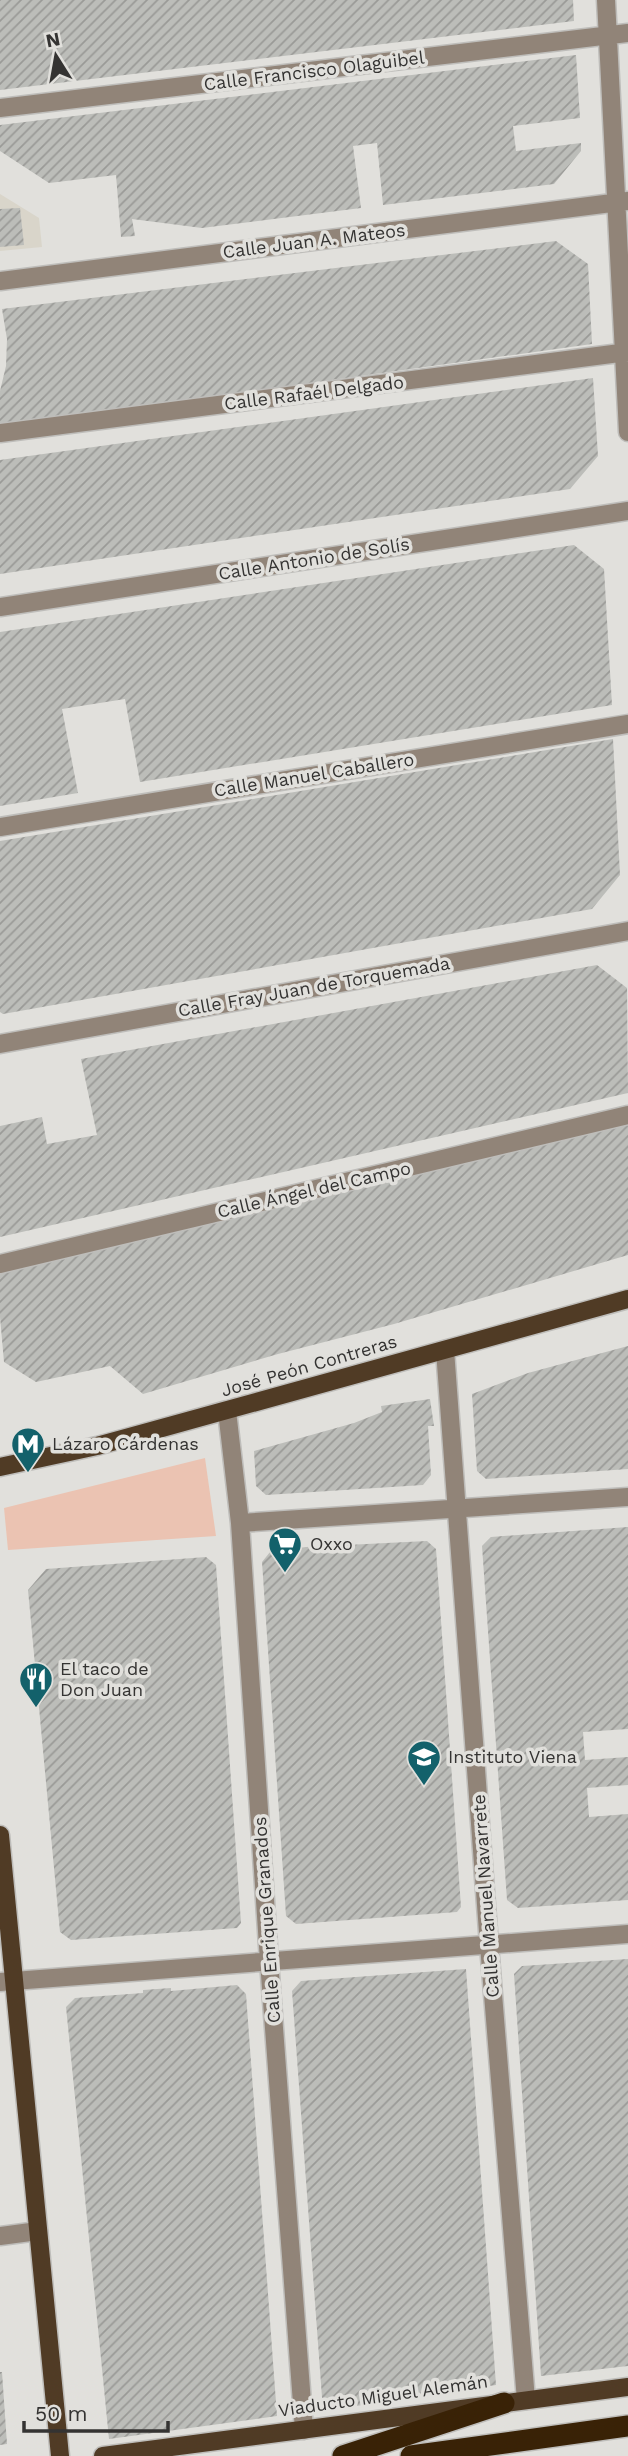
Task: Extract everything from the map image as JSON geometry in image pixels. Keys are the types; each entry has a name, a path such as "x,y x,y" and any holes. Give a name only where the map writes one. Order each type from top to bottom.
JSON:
{"highway":[{"path":"343,2456 504,2403"},
{"path":"411,2456 628,2426"}],"main road":[{"name":"José Peón Contreras","path":"0,1467 97,1446 628,1299"},
{"path":"0,1835 7,1981 38,2231 60,2456"},
{"name":"Viaducto Miguel Alemán","path":"103,2456 628,2387"}],"street":[{"path":"606,0 622,202 628,432"},
{"name":"Calle Francisco Olaguibel","path":"0,108 628,33"},
{"name":"Calle Juan A. Mateos","path":"0,281 622,202"},
{"name":"Calle Rafaél Delgado","path":"0,433 626,352"},
{"name":"Calle Antonio de Solís","path":"0,607 628,511"},
{"name":"Calle Manuel Caballero","path":"0,827 628,724"},
{"name":"Calle Fray Juan de Torquemada","path":"0,1044 628,931"},
{"name":"Calle Ángel del Campo","path":"0,1264 628,1115"},
{"name":"Calle Manuel Navarrete","path":"446,1350 489,1945 526,2400"},
{"name":"Calle Enrique Granados","path":"227,1410 240,1523 304,2430"},
{"path":"240,1523 628,1497"},
{"path":"7,1981 628,1934"},
{"path":"0,2236 38,2231"}],"shaded area":[{"path":"0,194 39,218 42,247 0,251"},
{"name":"Lázaro Cárdenas","path":"205,1458 216,1536 8,1550 4,1508"}],"building":[{"path":"0,0 573,0 574,21 0,90"},
{"path":"576,55 580,118 513,126 516,151 581,143 581,151 554,184 383,205 377,143 353,146 361,208 202,228 132,219 135,236 121,237 116,175 49,183 0,151 0,125"},
{"path":"20,208 24,245 0,247 0,209"},
{"path":"556,241 588,264 592,344 0,426 0,391 6,366 7,339 2,309"},
{"path":"593,378 598,456 570,489 0,574 0,460"},
{"path":"574,545 604,569 612,705 140,782 125,699 62,709 78,793 0,806 0,632"},
{"path":"613,739 620,875 592,909 3,1014 0,1012 0,841"},
{"path":"597,965 627,988 628,1093 0,1237 0,1126 42,1117 47,1144 97,1135 81,1059"},
{"path":"628,1122 628,1255 143,1394 110,1366 36,1382 4,1362 0,1317 0,1267"},
{"path":"628,1346 628,1469 486,1479 477,1471 472,1394 528,1373"},
{"path":"430,1399 434,1426 428,1426 431,1475 423,1485 266,1495 256,1486 254,1451 354,1423 382,1412 381,1406"},
{"path":"628,1527 628,1729 583,1732 585,1760 628,1757 628,1785 587,1788 589,1817 628,1814 628,1900 518,1908 507,1900 482,1546 491,1537"},
{"path":"427,1541 436,1549 461,1907 457,1912 296,1924 286,1916 262,1562 270,1552 306,1547"},
{"path":"206,1557 216,1565 241,1923 237,1928 71,1940 60,1932 28,1590 46,1569"},
{"path":"628,1959 628,2366 541,2376 514,1974 522,1966"},
{"path":"466,1969 496,2385 323,2411 292,1991 301,1981"},
{"path":"237,1985 246,1994 277,2416 109,2439 66,2007 75,1998 143,1993 143,1990 171,1988 171,1991"},
{"path":"0,2372 7,2444 0,2445"}],"place":[{"name":"Lázaro Cárdenas","path":"28,1474"},
{"name":"Oxxo","path":"285,1574"},
{"name":"El taco de Don Juan","path":"36,1709"},
{"name":"Instituto Viena","path":"424,1787"}]}
